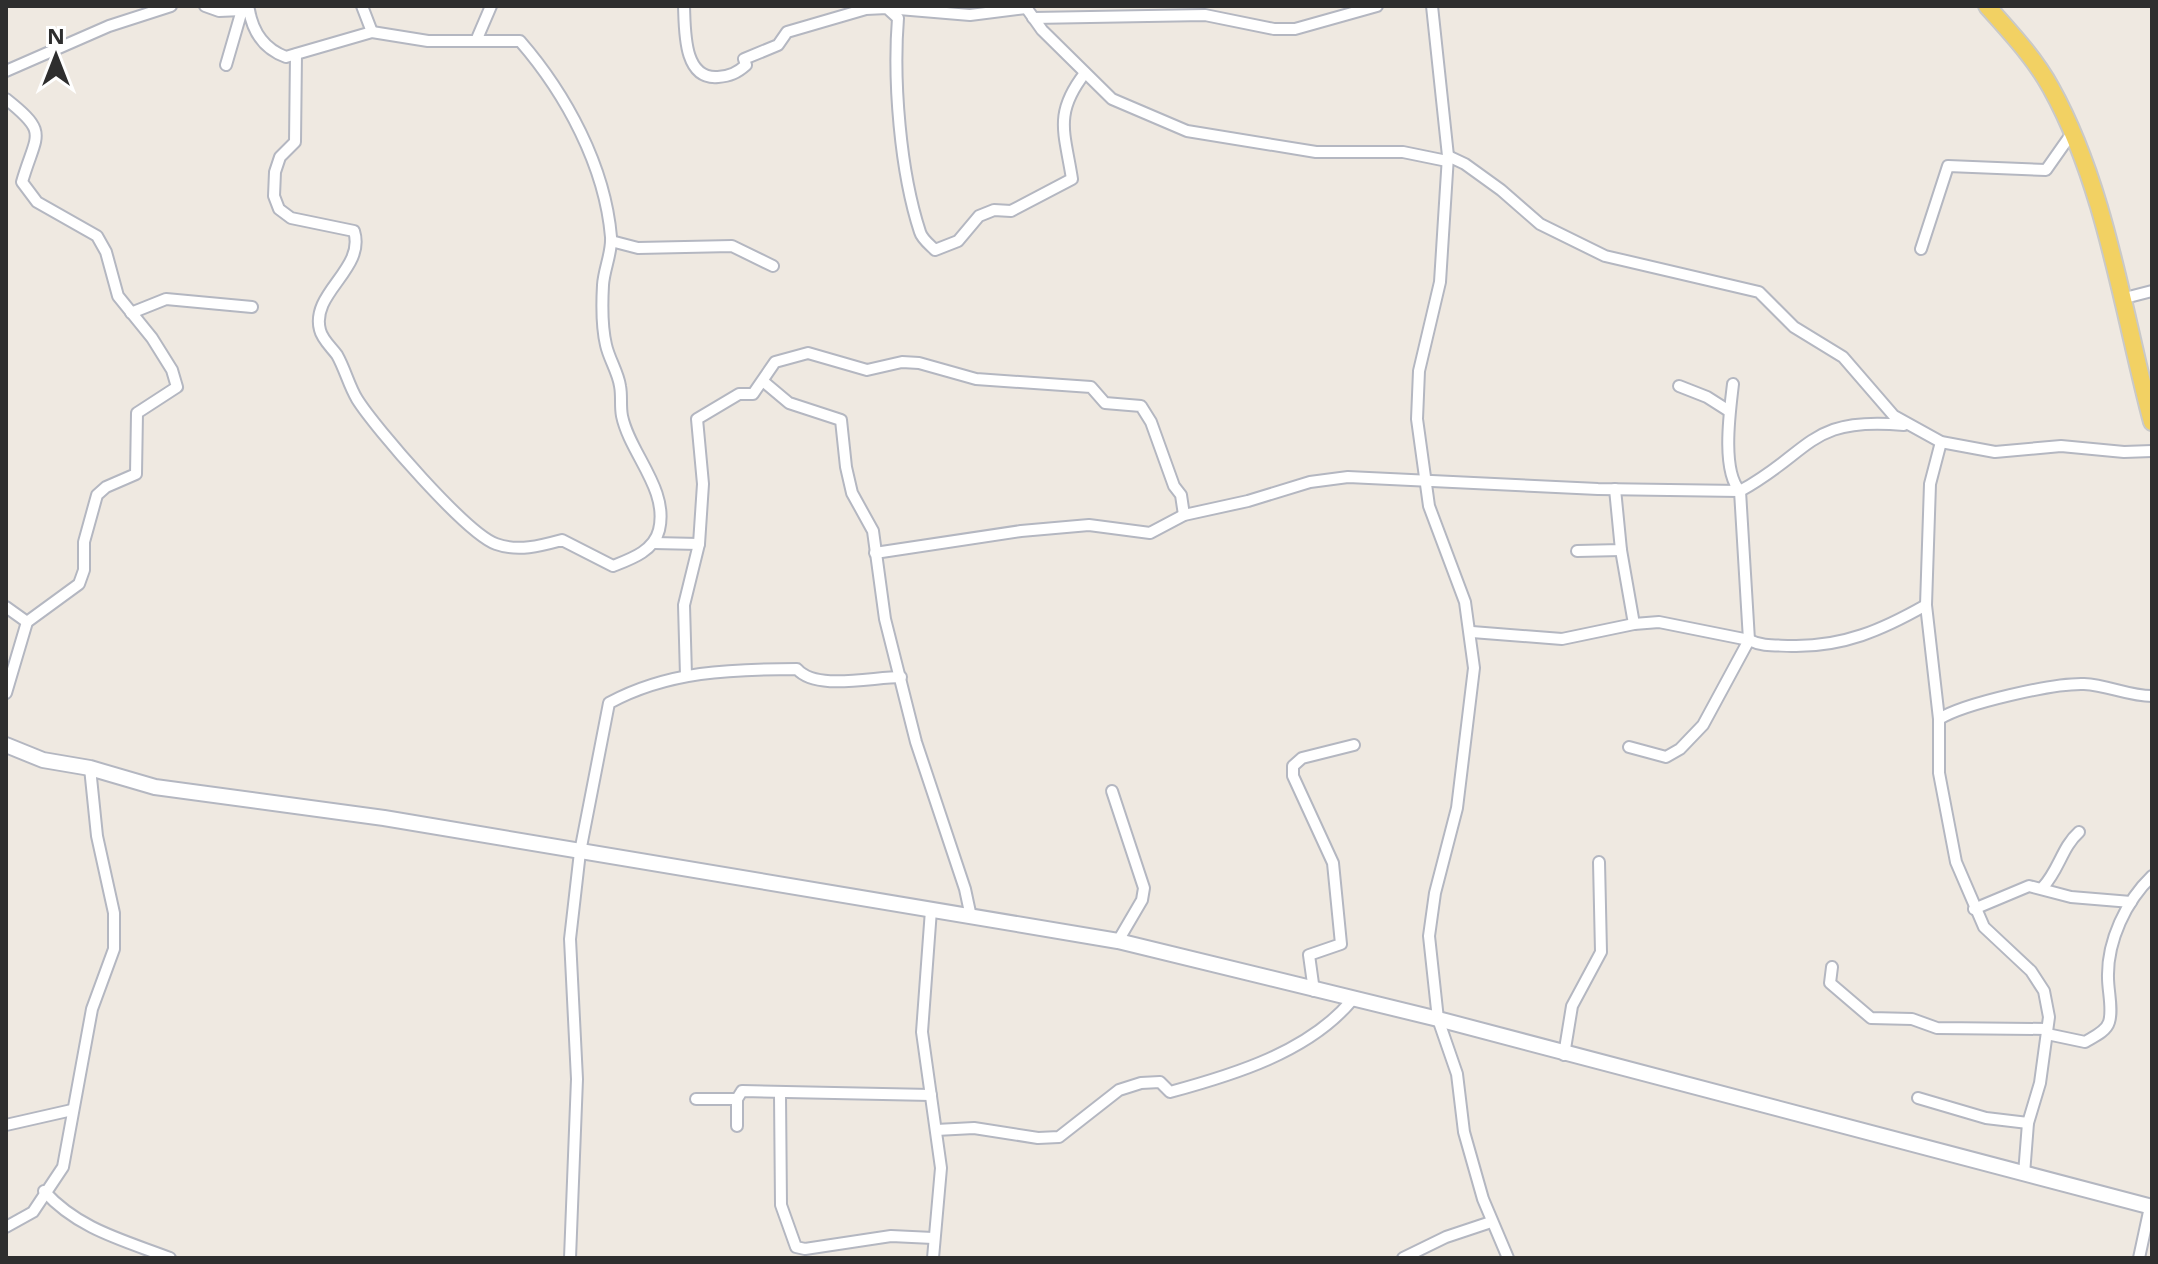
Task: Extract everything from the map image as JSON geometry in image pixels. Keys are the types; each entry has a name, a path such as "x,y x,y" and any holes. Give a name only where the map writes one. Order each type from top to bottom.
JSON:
{"main road":[{"path":"1987,6 2033,59 2072,133 2088,173 2152,422"},
{"path":"6,745 43,760 90,768 155,787 384,818 1118,941 1438,1019 1564,1055 2151,1207"}],"street":[{"path":"6,71 109,26 171,6"},
{"path":"205,6 219,11 249,10 252,25 267,47 286,57 372,32 428,41 520,41 544,70 591,157 611,241 603,285 606,344 620,383 622,418 648,472 660,510 654,543"},
{"path":"362,6 372,32"},
{"path":"476,41 491,6"},
{"path":"684,6 685,42 694,67 704,76 716,77 737,74 746,65 744,59 778,45 787,32 866,9 970,15 1028,11 1205,15 1274,29 1295,29 1377,6"},
{"path":"1432,6 1447,158 1440,282 1416,398 1426,481 1439,539 1465,602 1472,632 1474,668 1457,808 1435,893 1429,936 1438,1019 1457,1074 1464,1132 1491,1222 1508,1258"},
{"path":"887,8 898,18 894,65 909,183 920,233 935,250 958,241 979,216 994,210 1011,211 1072,179 1062,142 1068,97 1085,73"},
{"path":"226,65 242,10"},
{"path":"1028,11 1112,99 1187,131 1316,152 1403,152 1447,158 1501,190 1540,224 1605,256 1759,292 1794,327 1843,357 1894,416 1941,442 1995,452 2061,446 2124,452 2152,451"},
{"path":"296,54 295,142 280,157 274,196 279,209 291,218 354,231 356,250 318,312 320,332 338,357 356,397 370,417 440,497 493,543 514,548 538,547 562,540 613,566 654,543 699,544"},
{"path":"6,99 32,119 37,135 22,182 37,202 97,236 106,252 118,296 152,338 172,370 177,387 137,413 136,474 106,487 97,495 84,542 84,570 79,584 27,622 6,693"},
{"path":"1921,249 1948,166 2046,170 2072,133"},
{"path":"611,241 638,248 732,246 773,266"},
{"path":"2121,299 2152,291"},
{"path":"131,313 166,299 252,307"},
{"path":"686,676 684,605 699,544 703,484 697,419 739,394 753,394 775,362 808,353 867,370 902,362 919,363 976,379 1091,387 1105,403 1141,406 1151,422 1174,486 1181,495 1184,515"},
{"path":"764,382 789,403 841,420 852,493 873,531 885,619 930,792 965,889 971,917"},
{"path":"1629,747 1666,757 1680,749 1703,725 1749,640 1740,491 1733,483 1729,456 1729,411 1733,384"},
{"path":"1679,386 1707,397 1729,411"},
{"path":"875,553 1007,532 1089,525 1150,533 1184,515 1248,501 1310,482 1348,477 1615,489 1740,491 1816,434 1865,421 1910,426"},
{"path":"1941,442 1930,484 1926,605 1939,719 1939,773 1956,862 1974,909 1984,927 2031,971 2044,991 2047,1032 2040,1083 2028,1123 2024,1174"},
{"path":"1615,489 1621,550 1634,624"},
{"path":"1577,551 1621,550"},
{"path":"1472,632 1562,639 1659,622 1749,640 1759,645 1822,646 1861,638 1926,605"},
{"path":"6,607 27,622"},
{"path":"570,1258 577,1095 570,939 580,852 609,703 644,688 717,669 797,669 804,677 817,682 901,677"},
{"path":"1939,719 1954,710 1985,701 2084,684 2132,696 2152,696"},
{"path":"1314,991 1309,955 1341,944 1333,863 1293,776 1293,766 1302,758 1354,745"},
{"path":"6,1227 33,1212 44,1191 63,1167 92,1009 114,949 114,913 97,836 90,768"},
{"path":"1112,791 1144,888 1142,900 1118,941"},
{"path":"2043,887 2060,865 2068,841 2079,832"},
{"path":"1564,1055 1572,1006 1601,952 1599,862"},
{"path":"1832,967 1830,983 1871,1018 1912,1019 1937,1028 2047,1032 2085,1042 2106,1028 2110,1019 2108,965 2112,941 2138,889 2152,876"},
{"path":"1974,909 2016,889 2043,887 2071,897 2131,902"},
{"path":"931,910 922,1032 941,1168 933,1258"},
{"path":"936,1130 974,1128 1038,1138 1059,1137 1119,1090 1141,1083 1160,1082 1170,1092 1213,1080 1292,1047 1337,1018 1352,1000"},
{"path":"737,1126 737,1099 742,1091 780,1095 931,1095"},
{"path":"780,1095 781,1205 796,1247 805,1249 891,1236 933,1238"},
{"path":"1918,1098 1986,1118 2028,1123"},
{"path":"696,1099 737,1099"},
{"path":"6,1125 72,1110"},
{"path":"44,1191 62,1211 87,1227 170,1258"},
{"path":"2137,1257 2151,1207"},
{"path":"1403,1258 1446,1237 1491,1222"}]}
